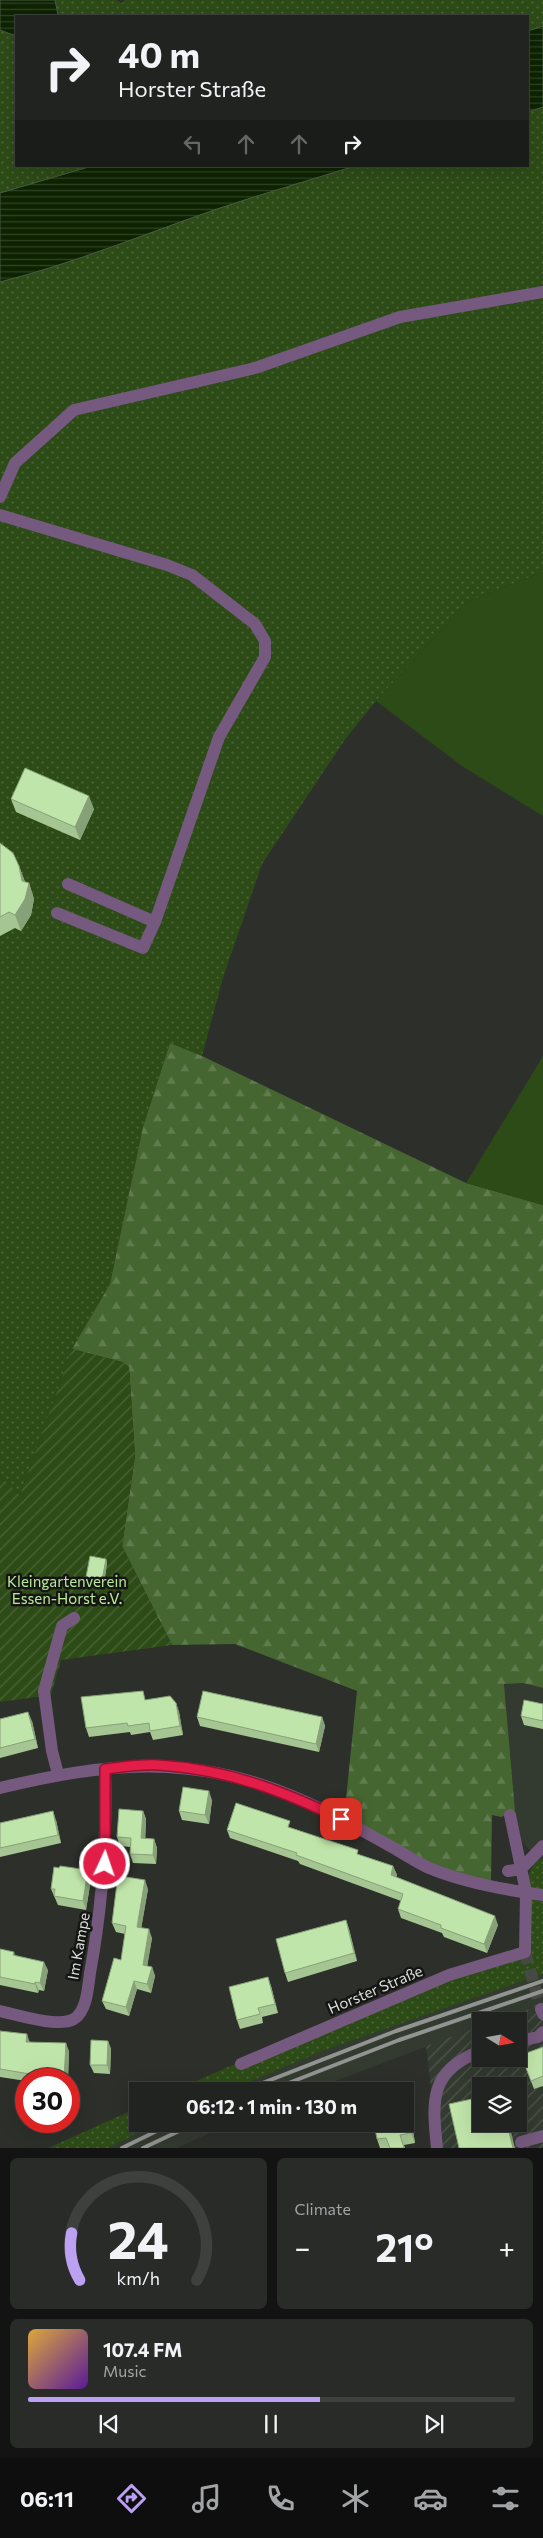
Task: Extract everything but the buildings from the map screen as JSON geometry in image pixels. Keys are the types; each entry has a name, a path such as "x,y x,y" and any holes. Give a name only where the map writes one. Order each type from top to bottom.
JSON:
{"street":[{"path":"0,497 16,463 74,410 255,368 400,316 543,292"},
{"path":"0,515 129,553 192,575 255,624 265,641 265,657 219,737 155,922 143,948 57,913"},
{"path":"68,884 155,922"},
{"path":"58,1774 52,1751 44,1691 62,1626 74,1618"},
{"path":"0,1788 58,1774 105,1769 156,1765 198,1769 238,1777 308,1804 430,1868 487,1885 543,1894"},
{"name":"Im Kampe","path":"0,2011 58,2022 72,2020 82,2010 97,1935 104,1880 106,1832 105,1769"},
{"path":"510,1815 526,1892"},
{"path":"508,1871 522,1870 543,1846"},
{"name":"Horster Straße","path":"241,2064 449,1975 526,1952 526,1892"},
{"path":"528,2039 538,2037 543,2032"},
{"path":"437,2148 433,2109 437,2086 452,2068 472,2056"},
{"path":"521,2142 543,2136"}],"shaded area":[{"path":"0,0 55,0 58,15 15,15 15,36 0,30"},
{"path":"543,26 543,107 529,112 529,31"},
{"path":"89,167 352,167 220,208 56,266 0,282 0,193"},
{"path":"504,1683 523,1683 543,1688 543,1860 537,1859 522,1841 515,1811"},
{"path":"543,1974 543,2004 520,2012 472,2012 472,2029 333,2082 249,2082 325,2050"},
{"path":"543,2004 543,2148 438,2148 426,2046 472,2029 472,2068 528,2068 528,2012 520,2012"},
{"path":"141,2132 212,2132 177,2148 108,2148"}],"green space":[{"path":"55,0 116,0 122,3 125,0 543,0 543,572 467,602 376,701 346,738 262,864 223,978 202,1056 170,1043 143,1127 110,1284 72,1349 20,1495 0,1476 0,30 15,36 15,167 529,167 529,15 58,15"},
{"path":"543,572 543,816 462,766 376,701 467,602"},
{"path":"170,1043 202,1056 466,1183 543,1205 543,1688 523,1683 504,1684 515,1811 501,1817 492,1815 491,1882 430,1867 344,1819 357,1691 235,1644 172,1645 122,1546 135,1456 129,1367 122,1362 72,1349 110,1284 143,1127"},
{"path":"543,1056 543,1205 466,1183"},
{"name":"Kleingartenverein Essen-Horst e.V.","path":"72,1349 122,1362 129,1367 135,1456 122,1546 172,1645 61,1660 51,1695 0,1702 0,1476 20,1495"},
{"path":"537,1859 543,1860 543,1974 325,2050 249,2082 195,2082 392,1999 526,1953 522,1905 530,1871"},
{"path":"129,2112 129,2132 141,2132 108,2148 48,2148"}],"tunnel":[{"path":"525,1952 541,2009"}],"railway":[{"path":"265,2082 396,2031 543,1981"},
{"path":"291,2082 399,2040 543,1991"},
{"path":"122,2148 155,2132"},
{"path":"143,2148 177,2132"}],"route":[{"path":"105,1864 105,1769 156,1765 198,1769 238,1777 292,1796 341,1819"}]}
